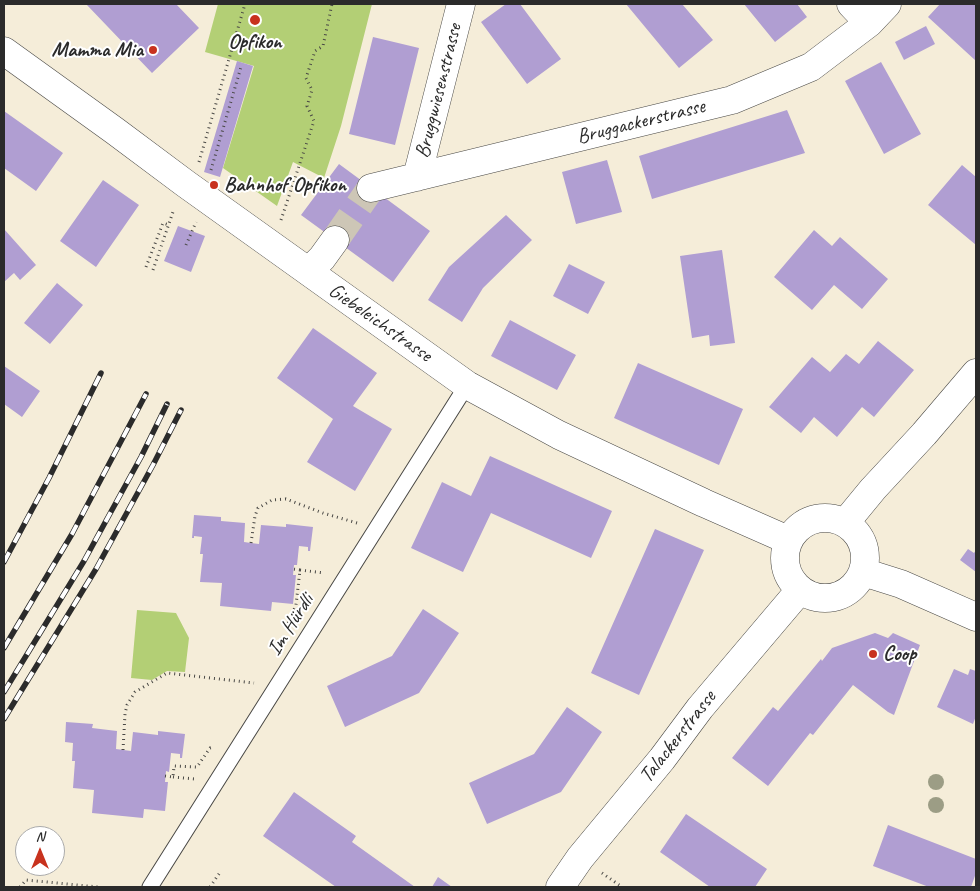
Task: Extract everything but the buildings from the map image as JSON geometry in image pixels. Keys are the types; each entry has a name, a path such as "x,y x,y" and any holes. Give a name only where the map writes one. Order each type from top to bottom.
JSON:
{"street":[{"name":"Bruggwiesenstrasse","path":"417,178 461,4"},
{"name":"Bruggackerstrasse","path":"371,188 732,100 811,67 869,10"},
{"name":"Giebeleichstrasse","path":"4,51 309,271 327,286 467,384 559,435 788,540"},
{"path":"309,271 322,258 335,240"},
{"path":"845,523 976,374"},
{"path":"819,518 832,518 845,523 856,531 863,544 865,558 863,572 857,582 848,591 824,598 811,596 800,590 792,582 784,562 788,540 796,529 807,522 819,518"},
{"path":"863,572 901,584 976,617"},
{"name":"Talackerstrasse","path":"560,887 580,858 662,758 700,708 800,590"}],"lane":[{"name":"Im Hürdli","path":"150,887 467,384"}],"path":[{"path":"196,170 245,4"},
{"path":"279,226 314,121 307,106 312,90 306,78 315,51 323,46 332,4"},
{"path":"209,179 241,67"},
{"path":"153,270 175,206"},
{"path":"146,267 163,223 170,225"},
{"path":"186,245 193,229"},
{"path":"251,543 258,508 272,500 286,499 323,513 362,524"},
{"path":"293,569 331,574"},
{"path":"294,633 288,628 288,623 296,605 300,570"},
{"path":"123,750 127,705 135,692 167,673 249,682"},
{"path":"173,777 174,766 197,767 210,748 219,748"},
{"path":"165,776 184,778"},
{"path":"210,887 220,871"},
{"path":"601,872 622,887"},
{"path":"20,887 26,880 98,887"}],"green space":[{"path":"218,4 372,4 341,126 324,178 293,162 277,206 223,168 254,66 205,52"},
{"path":"137,610 176,613 189,638 185,672 167,671 152,680 131,678"}],"tunnel":[{"path":"335,240 371,188"}],"railway":[{"path":"4,562 49,478 101,373"},
{"path":"4,648 72,534 146,394"},
{"path":"4,692 84,561 141,457 167,404"},
{"path":"4,719 96,569 181,410"}],"place":[{"name":"Opfikon","path":"255,20"},
{"name":"Mamma Mia","path":"153,50"},
{"name":"Bahnhof Opfikon","path":"214,185"},
{"name":"Coop","path":"873,654"}]}
